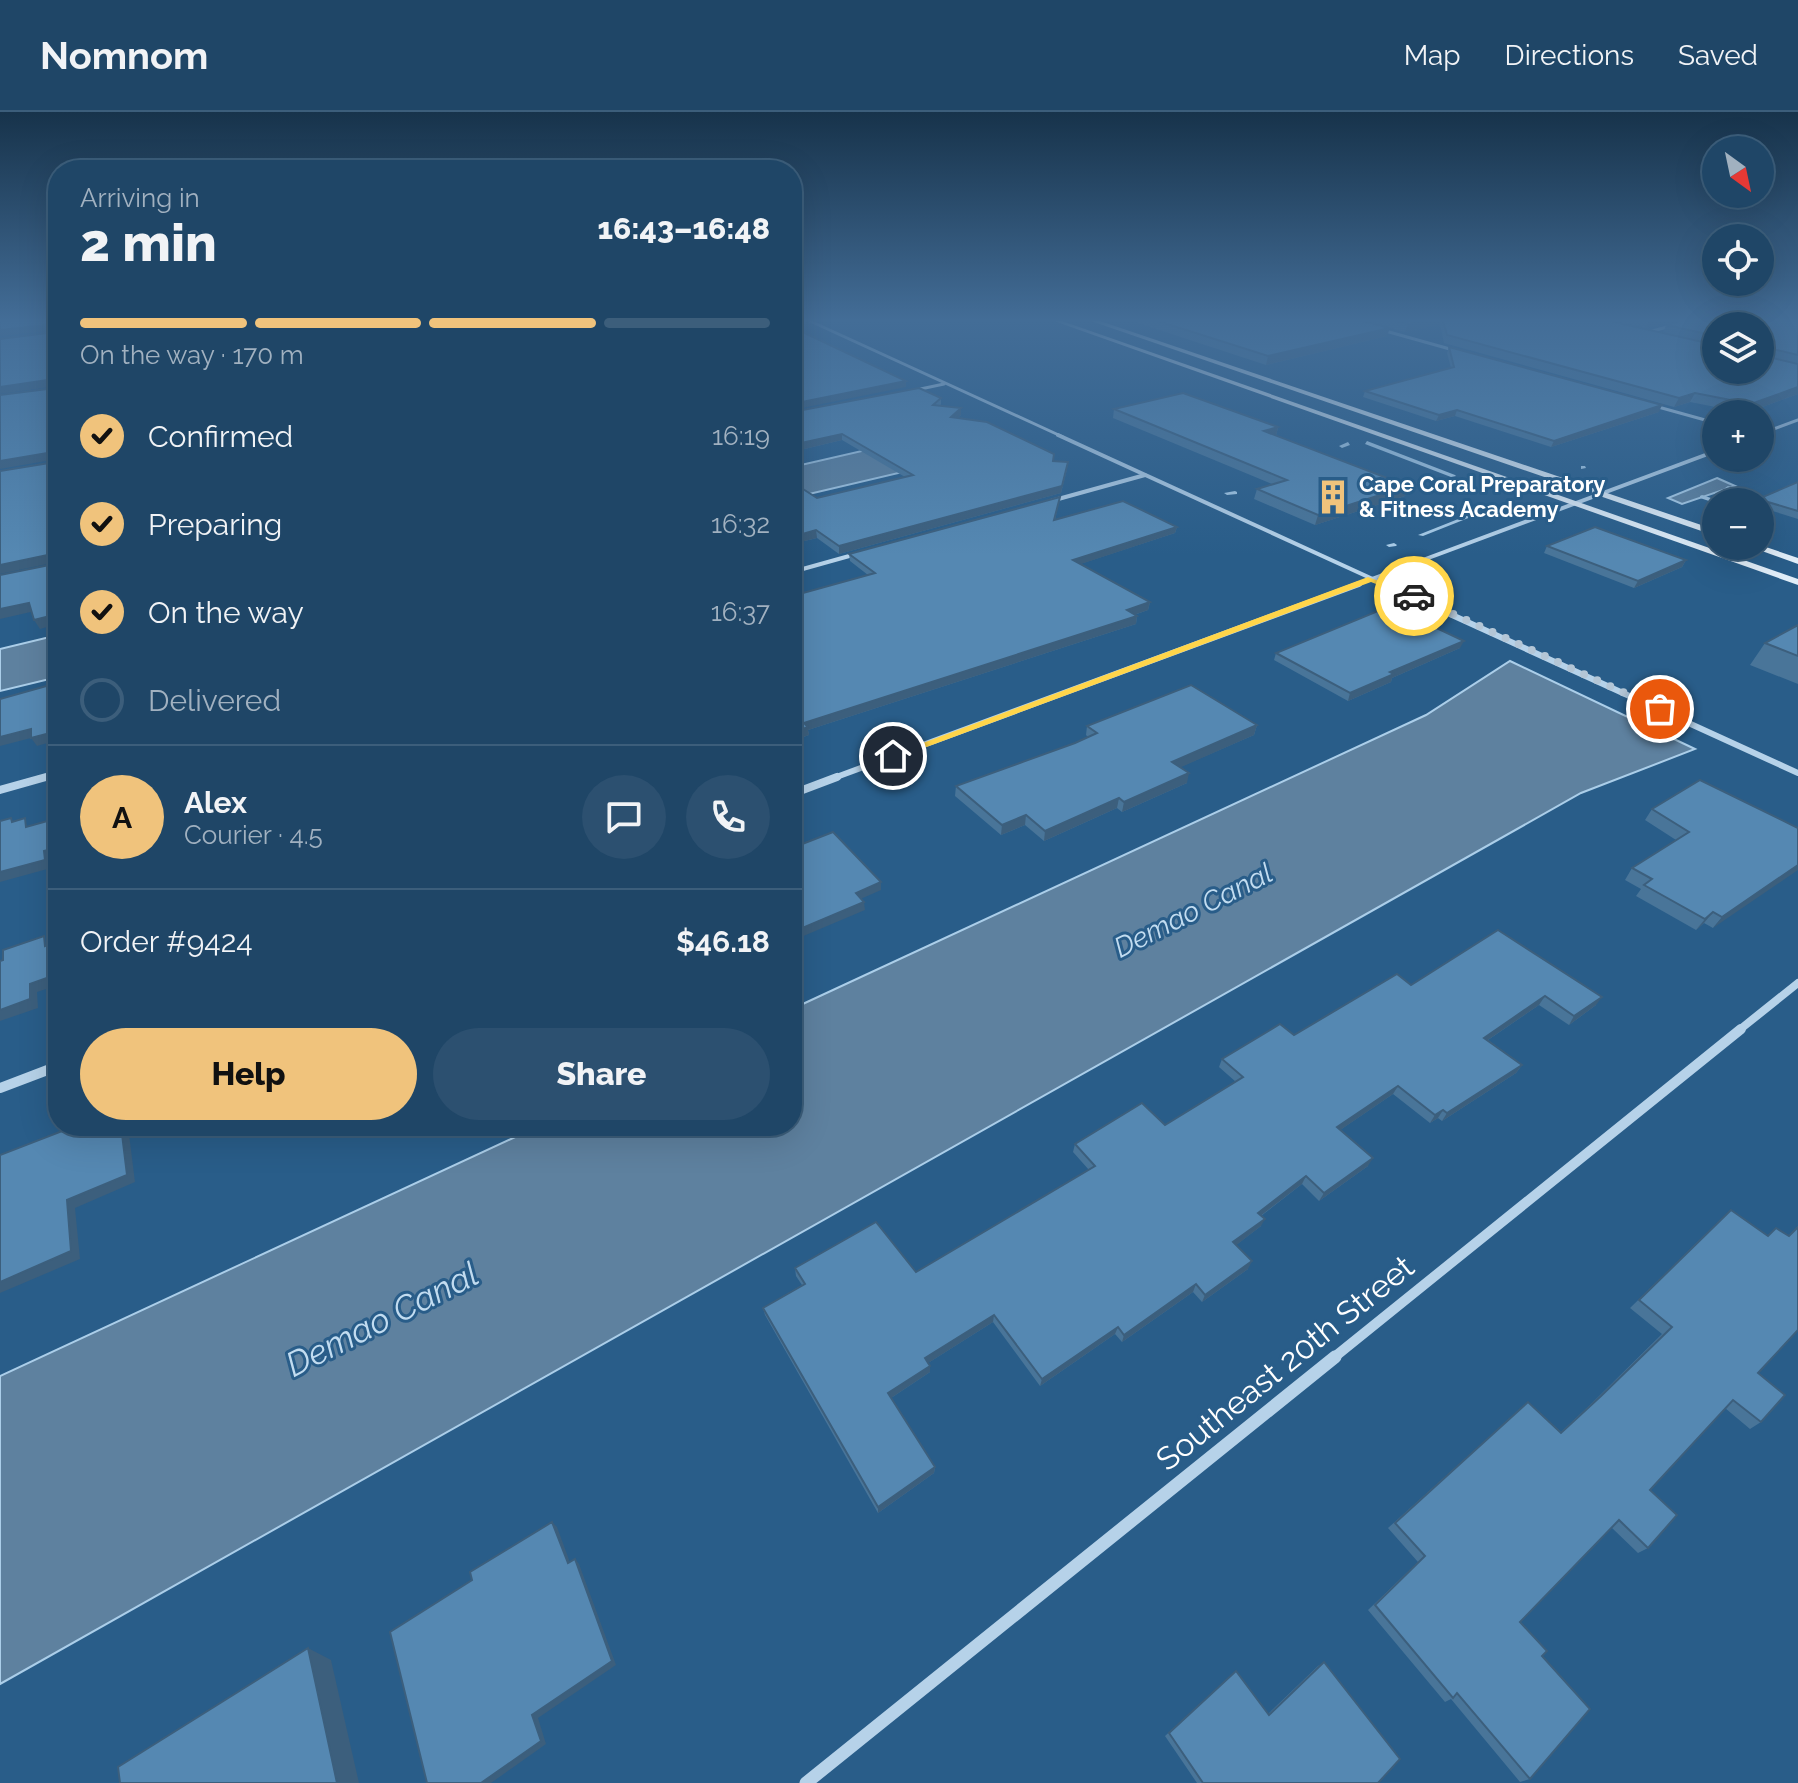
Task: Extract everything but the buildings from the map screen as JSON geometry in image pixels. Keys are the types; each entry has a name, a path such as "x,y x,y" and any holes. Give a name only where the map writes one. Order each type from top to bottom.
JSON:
{"main road":[{"path":"1279,399 1798,582"},
{"path":"1322,399 1702,528"},
{"path":"1774,553 1798,561"}],"street":[{"path":"980,399 1798,773"},
{"path":"1641,402 1702,419"},
{"path":"1774,429 1798,420"},
{"path":"802,790 1702,456"},
{"path":"1041,504 1146,475"},
{"path":"802,569 867,551"},
{"path":"0,790 48,777"},
{"name":"Southeast 20th Street","path":"806,1783 1798,983"},
{"path":"0,1088 48,1070"}],"water":[{"path":"914,439 954,460 802,496 802,465"},
{"path":"1717,478 1735,486 1702,488 1702,497 1682,504 1668,498"},
{"path":"48,637 48,679 0,691 0,649"},
{"name":"Demao Canal","path":"1510,661 1695,749 1581,793 0,1684 0,1376 517,1136 802,1136 802,1004 1426,715"}],"waterway":[{"path":"1367,443 1453,476"},
{"path":"1342,446 1348,444"},
{"path":"1227,493 1235,493"},
{"path":"1421,535 1488,509"},
{"path":"1389,545 1394,545"}],"way so far":[{"path":"1414,596 1660,709"}],"place":[{"name":"Cape Coral Preparatory & Fitness Academy","path":"1333,497"}],"route":[{"path":"893,756 1371,579 1414,596"}]}
